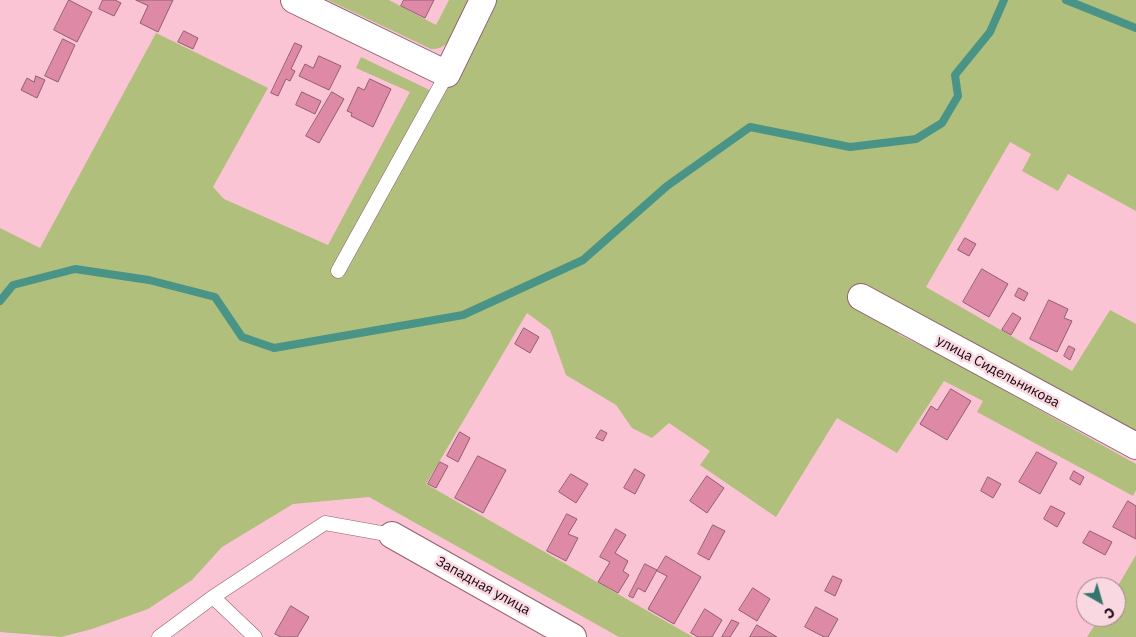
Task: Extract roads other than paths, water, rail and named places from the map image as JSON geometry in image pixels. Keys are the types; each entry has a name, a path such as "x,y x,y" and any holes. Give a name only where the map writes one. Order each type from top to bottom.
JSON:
{"street":[{"path":"294,0 447,74 483,0"},
{"name":"улица Сидельникова","path":"861,297 1136,446"},
{"name":"Западная улица","path":"392,535 573,637"}],"lane":[{"path":"338,271 447,74"},
{"path":"159,637 213,597 325,523 392,535"},
{"path":"213,597 255,637"}],"waterway":[{"path":"0,301 13,285 75,269 149,280 215,297 242,337 274,348 463,315 583,260 667,186 750,127 850,147 916,139 942,123 958,96 955,75 990,32 1004,0"},
{"path":"1066,0 1136,28"}]}
